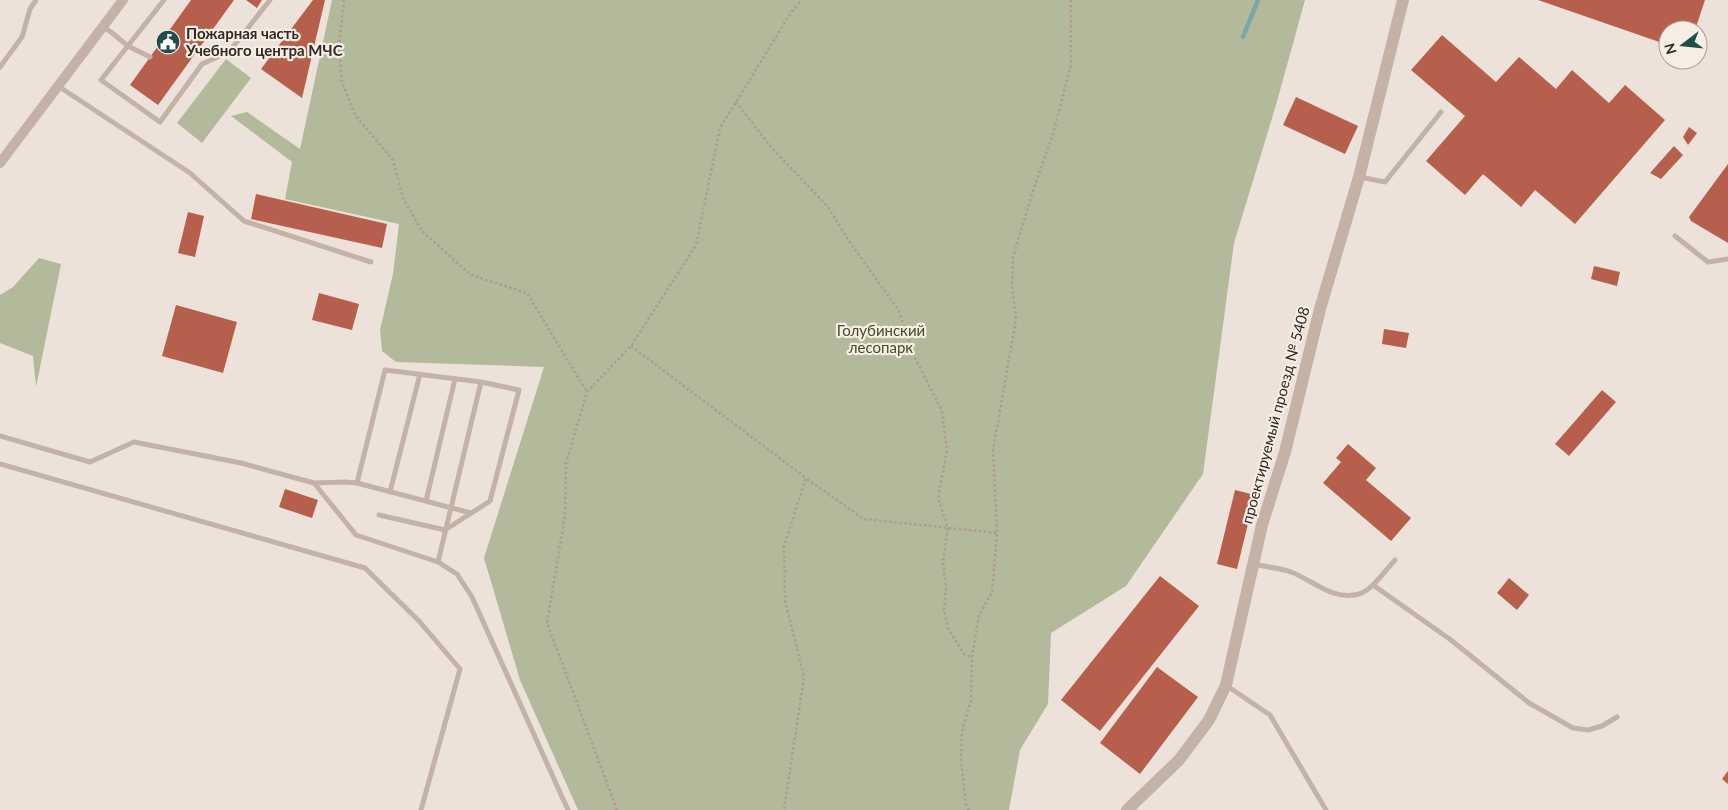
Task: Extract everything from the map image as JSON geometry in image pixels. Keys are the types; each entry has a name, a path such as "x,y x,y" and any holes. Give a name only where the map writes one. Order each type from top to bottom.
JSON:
{"street":[{"path":"0,164 123,0"},
{"name":"проектируемый проезд № 5408","path":"1128,810 1179,760 1209,720 1226,685 1262,525 1285,452 1320,309 1359,177 1403,0"}],"lane":[{"path":"0,67 22,38 30,9 36,0"},
{"path":"164,0 101,80 160,122 202,64 229,52 270,0"},
{"path":"103,27 128,46 150,57"},
{"path":"58,86 190,173 244,221 370,262"},
{"path":"1359,177 1385,182 1441,112"},
{"path":"1675,236 1708,262 1728,259"},
{"path":"357,483 385,370 481,382 518,390 490,501 445,530 379,515"},
{"path":"390,492 420,374"},
{"path":"426,501 455,379"},
{"path":"438,562 481,382"},
{"path":"0,436 90,462 134,442 241,463 314,483 357,483 471,513"},
{"path":"0,464 365,568 420,621 460,669 421,810"},
{"path":"314,483 356,535 438,562 457,574 472,597 568,810"},
{"path":"1253,564 1290,572 1328,592 1343,595 1360,594 1372,585 1395,560"},
{"path":"1372,585 1451,640 1529,703 1573,728 1588,730 1602,726 1617,716"},
{"path":"1226,685 1270,715 1326,810"}],"path":[{"path":"344,0 339,46 342,82 356,115 393,160 403,198 422,232 471,275 527,293 587,392"},
{"path":"617,810 547,623 565,516 566,463 587,392 631,346 696,244 720,128 792,11 802,0"},
{"path":"969,810 966,805 960,759 962,732 971,700 972,658 979,615 992,592 997,533 993,450 1016,319 1012,285 1013,257 1053,134 1071,65 1071,0"},
{"path":"736,102 770,147 828,207 851,244 899,311 914,356 942,410 947,450 938,498 948,528 943,560 946,589 944,610 948,628 964,654 972,658"},
{"path":"631,346 806,478 864,519 997,533"},
{"path":"784,810 804,677 785,601 784,546 806,478"}],"green space":[{"name":"Голубинский лесопарк","path":"332,0 1305,0 1276,105 1234,243 1203,474 1126,586 1051,633 1048,704 1020,750 1009,810 578,810 520,680 484,558 544,367 396,362 382,351 380,330 393,274 399,224 285,199 292,162 231,116 247,112 300,149"},
{"path":"226,59 251,78 202,143 177,123"},
{"path":"39,258 61,264 36,387 33,356 0,343 0,295 13,287"}],"building":[{"path":"191,0 234,0 158,105 130,85"},
{"path":"246,0 262,0 257,8"},
{"path":"313,0 325,0 302,98 261,69"},
{"path":"1538,0 1705,0 1698,20 1658,20 1658,42"},
{"path":"1442,35 1496,82 1519,57 1556,89 1572,70 1609,103 1625,85 1665,120 1575,224 1535,190 1521,207 1483,174 1465,195 1426,161 1465,116 1411,70"},
{"path":"1296,97 1358,126 1345,154 1283,125"},
{"path":"1689,127 1697,133 1688,145 1683,137"},
{"path":"1674,146 1683,155 1661,179 1650,173"},
{"path":"1728,164 1728,243 1691,221 1689,217"},
{"path":"256,194 387,224 382,248 251,219"},
{"path":"188,212 204,216 195,257 178,253"},
{"path":"1594,266 1620,272 1617,286 1591,279"},
{"path":"319,293 359,304 352,330 312,320"},
{"path":"176,305 237,322 223,373 162,356"},
{"path":"1384,329 1409,333 1406,348 1382,344"},
{"path":"1602,390 1616,402 1569,456 1555,444"},
{"path":"1348,444 1376,468 1366,480 1411,518 1391,541 1323,483 1341,462 1336,458"},
{"path":"285,489 318,500 312,518 279,507"},
{"path":"1235,490 1255,495 1237,569 1217,564"},
{"path":"1160,576 1199,606 1100,731 1061,700"},
{"path":"1509,578 1529,595 1517,610 1497,593"},
{"path":"1157,667 1198,697 1140,774 1100,743"},
{"path":"1728,771 1728,784 1722,779"}],"waterway":[{"path":"1243,37 1258,0"}],"place":[{"name":"Пожарная часть Учебного центра МЧС","path":"168,42"}]}
